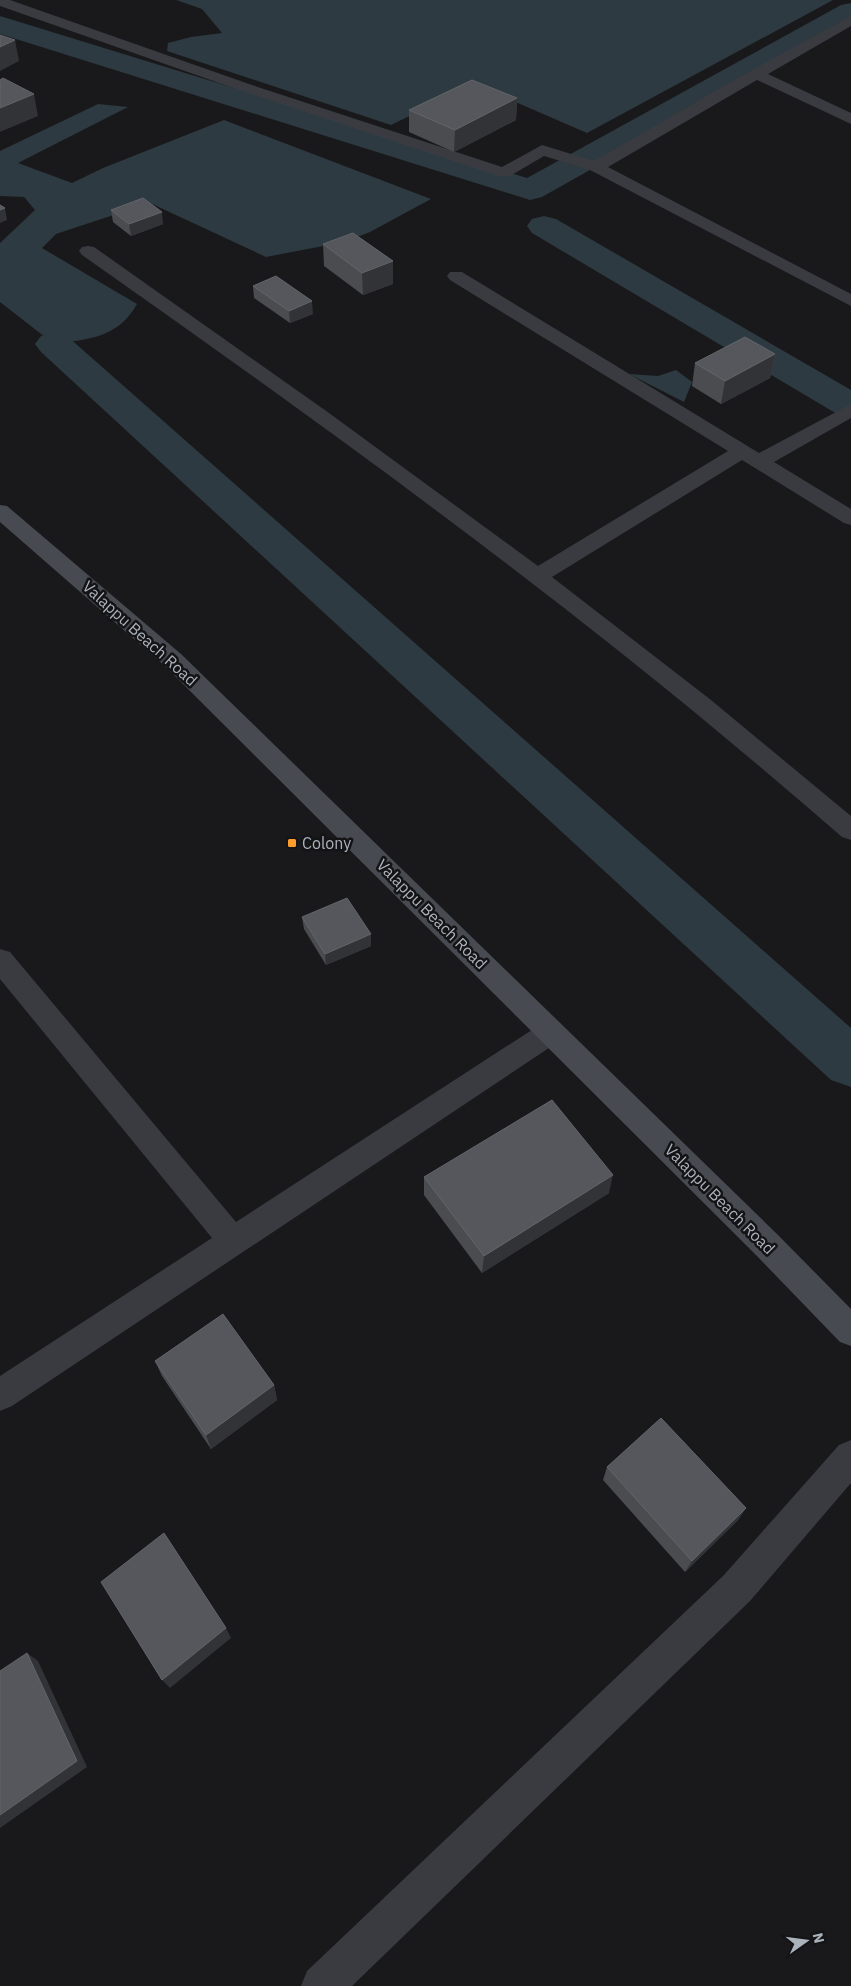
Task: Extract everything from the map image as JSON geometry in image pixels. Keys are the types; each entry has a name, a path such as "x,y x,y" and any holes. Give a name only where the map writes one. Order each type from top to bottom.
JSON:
{"main road":[{"name":"Valappu Beach Road","path":"0,511 173,660 851,1331"}],"street":[{"path":"0,1 51,17 244,87 504,173 542,150 593,166 851,300"},
{"path":"593,166 851,20"},
{"path":"754,74 851,119"},
{"path":"88,251 258,369 537,576 703,706 851,830"},
{"path":"456,276 851,518"},
{"path":"537,576 752,456 847,412"},
{"path":"0,960 233,1241"},
{"path":"0,1395 551,1032"},
{"path":"322,1986 737,1588 851,1458"}],"shaded area":[{"path":"176,0 833,0 587,133 481,87 471,86 391,125 167,51 168,43 191,37 222,33 202,9"},
{"path":"98,104 128,107 18,163 72,183 103,168 224,120 431,199 370,232 344,242 266,257 150,203 56,234 42,248 137,304 121,324 102,335 54,344 0,302 0,243 35,210 24,197 0,196 0,151"},
{"path":"676,370 692,382 684,402 629,374 658,376"}],"building":[{"path":"0,35 15,40 0,47"},
{"path":"3,78 34,94 0,108 0,80"},
{"path":"472,80 517,98 455,130 409,110"},
{"path":"143,198 162,212 129,224 111,210"},
{"path":"353,233 393,261 362,273 323,244"},
{"path":"276,276 312,301 289,311 253,286"},
{"path":"745,337 775,354 725,381 695,363"},
{"path":"347,898 371,934 325,954 302,917"},
{"path":"552,1100 613,1175 484,1256 424,1177"},
{"path":"223,1314 274,1385 206,1435 155,1361"},
{"path":"661,1418 746,1508 692,1561 607,1467"},
{"path":"164,1533 226,1628 162,1680 101,1582"},
{"path":"27,1653 77,1761 0,1815 0,1671"}],"waterway":[{"path":"0,25 530,190 851,11"},
{"path":"544,226 851,406"},
{"path":"54,344 851,1063"}],"place":[{"name":"Colony","path":"292,843"}]}
